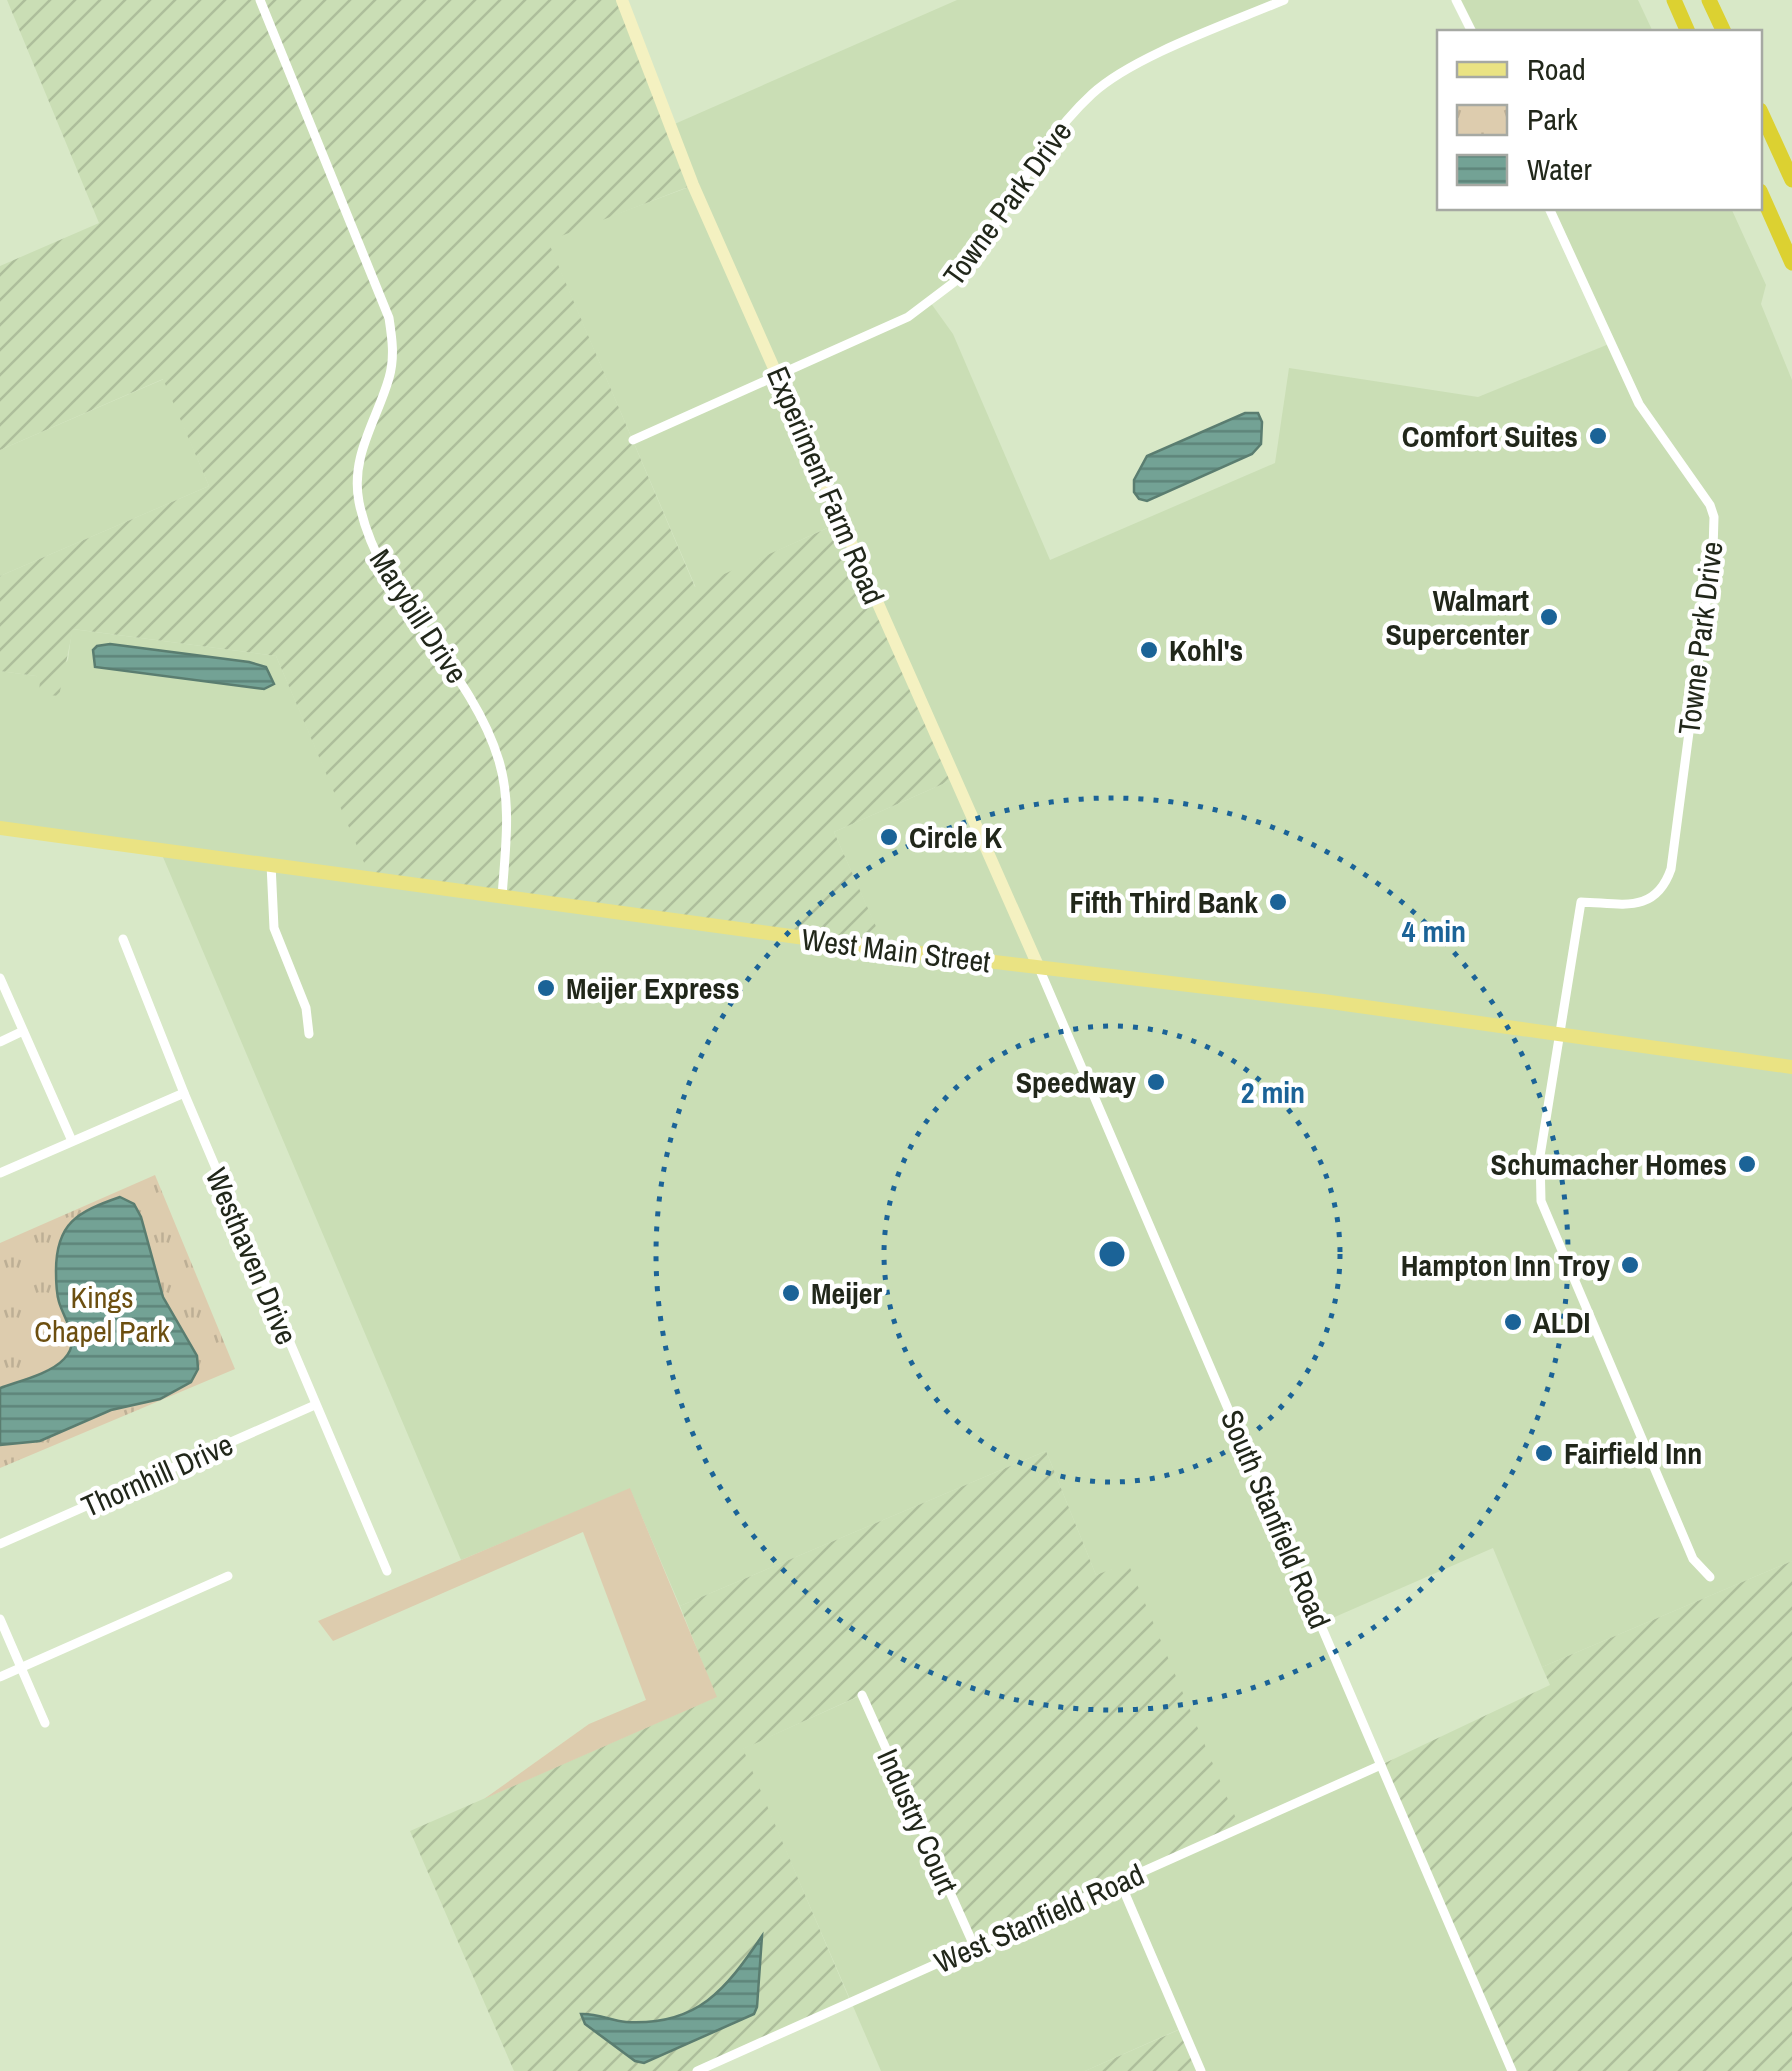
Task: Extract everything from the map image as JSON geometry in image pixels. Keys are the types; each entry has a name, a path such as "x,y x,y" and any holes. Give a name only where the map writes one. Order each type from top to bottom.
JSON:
{"highway":[{"path":"1674,0 1687,30"},
{"path":"1709,0 1723,30"},
{"path":"1762,114 1792,180"},
{"path":"1762,196 1792,263"}],"main road":[{"name":"West Main Street","path":"0,828 502,898 1323,1001 1792,1067"}],"street":[{"name":"Marybill Drive","path":"260,0 389,318 394,351 389,377 364,440 357,469 358,498 384,571 463,682 499,762 507,831 502,898"},
{"name":"Experiment Farm Road","path":"622,0 693,186 1038,968"},
{"name":"Towne Park Drive","path":"633,440 908,318 952,284 972,261 1052,135 1094,91 1144,61 1284,0"},
{"path":"1456,0 1471,30"},
{"name":"Towne Park Drive","path":"1550,210 1639,404 1704,493 1714,518 1671,868 1666,884 1651,899 1638,904 1581,902 1560,1034"},
{"path":"272,864 274,928 306,1008 309,1034"},
{"name":"Westhaven Drive","path":"122,939 387,1571"},
{"name":"South Stanfield Road","path":"1038,968 1512,2071"},
{"path":"0,978 72,1141"},
{"path":"0,1042 24,1031"},
{"path":"1560,1034 1540,1156 1541,1201 1691,1553 1710,1577"},
{"path":"0,1172 184,1093"},
{"name":"Thornhill Drive","path":"0,1544 315,1405"},
{"path":"0,1677 228,1576"},
{"path":"0,1619 46,1723"},
{"name":"Industry Court","path":"862,1695 975,1948"},
{"name":"West Stanfield Road","path":"697,2071 1381,1765"},
{"path":"1120,1882 1201,2071"}],"shaded area":[{"path":"7,0 622,0 693,185 548,241 695,587 841,522 954,779 834,832 886,949 371,879 276,656 73,629 59,696 39,694 40,679 36,676 0,671 0,576 209,486 163,379 0,450 0,266 99,223"},
{"path":"957,0 1284,0 1118,75 1072,114 967,267 930,302 953,334 1050,560 1275,463 1289,368 1478,397 1609,344 1550,210 1732,210 1766,285 1761,304 1792,380 1792,1561 1542,1667 1493,1548 1321,1623 1512,2071 1201,2071 1182,2028 1085,2071 881,2071 742,1749 862,1695 1128,1564 1096,1575 1046,1451 680,1606 630,1489 461,1560 160,850 0,828 0,671 40,678 40,694 68,660 72,629 276,656 372,879 885,948 834,832 954,779 840,522 696,588 547,240 692,186 670,126"},
{"path":"1456,0 1638,0 1652,30 1471,30"},
{"path":"164,379 209,486 0,576 0,450"},
{"path":"1046,1451 1096,1575 1128,1563 1240,1828 975,1948 861,1695 743,1749 851,2003 697,2071 514,2071 410,1831 716,1697 680,1606"},
{"path":"1792,1561 1792,2071 1512,2071 1381,1765 1550,1685 1542,1667"},
{"path":"1183,2028 1201,2071 1085,2071"}],"green space":[{"name":"Kings Chapel Park","path":"155,1175 235,1369 0,1468 0,1243"},
{"path":"630,1488 717,1697 484,1799 589,1724 646,1700 583,1532 333,1641 318,1621"}],"water":[{"path":"1245,413 1258,413 1262,422 1261,444 1252,454 1147,501 1139,499 1134,492 1134,480 1147,456"},
{"path":"110,644 249,662 266,667 274,684 264,689 95,667 93,650"},
{"path":"120,1197 134,1204 141,1217 163,1297 197,1356 198,1369 191,1382 160,1399 111,1410 40,1441 0,1445 0,1388 51,1369 64,1359 72,1345 56,1286 57,1255 65,1230 81,1214"},
{"path":"762,1936 754,2014 644,2063 635,2061 585,2024 581,2014 651,2022 691,2011 722,1988"}],"place":[{"name":"Comfort Suites","path":"1598,436"},
{"name":"Walmart Supercenter","path":"1549,617"},
{"name":"Kohl's","path":"1149,650"},
{"name":"Circle K","path":"889,837"},
{"name":"Fifth Third Bank","path":"1278,902"},
{"name":"Meijer Express","path":"546,988"},
{"name":"Speedway","path":"1156,1082"},
{"name":"Schumacher Homes","path":"1747,1164"},
{"name":"Hampton Inn Troy","path":"1630,1265"},
{"name":"Meijer","path":"791,1293"},
{"name":"ALDI","path":"1513,1322"},
{"name":"Fairfield Inn","path":"1544,1453"}]}
